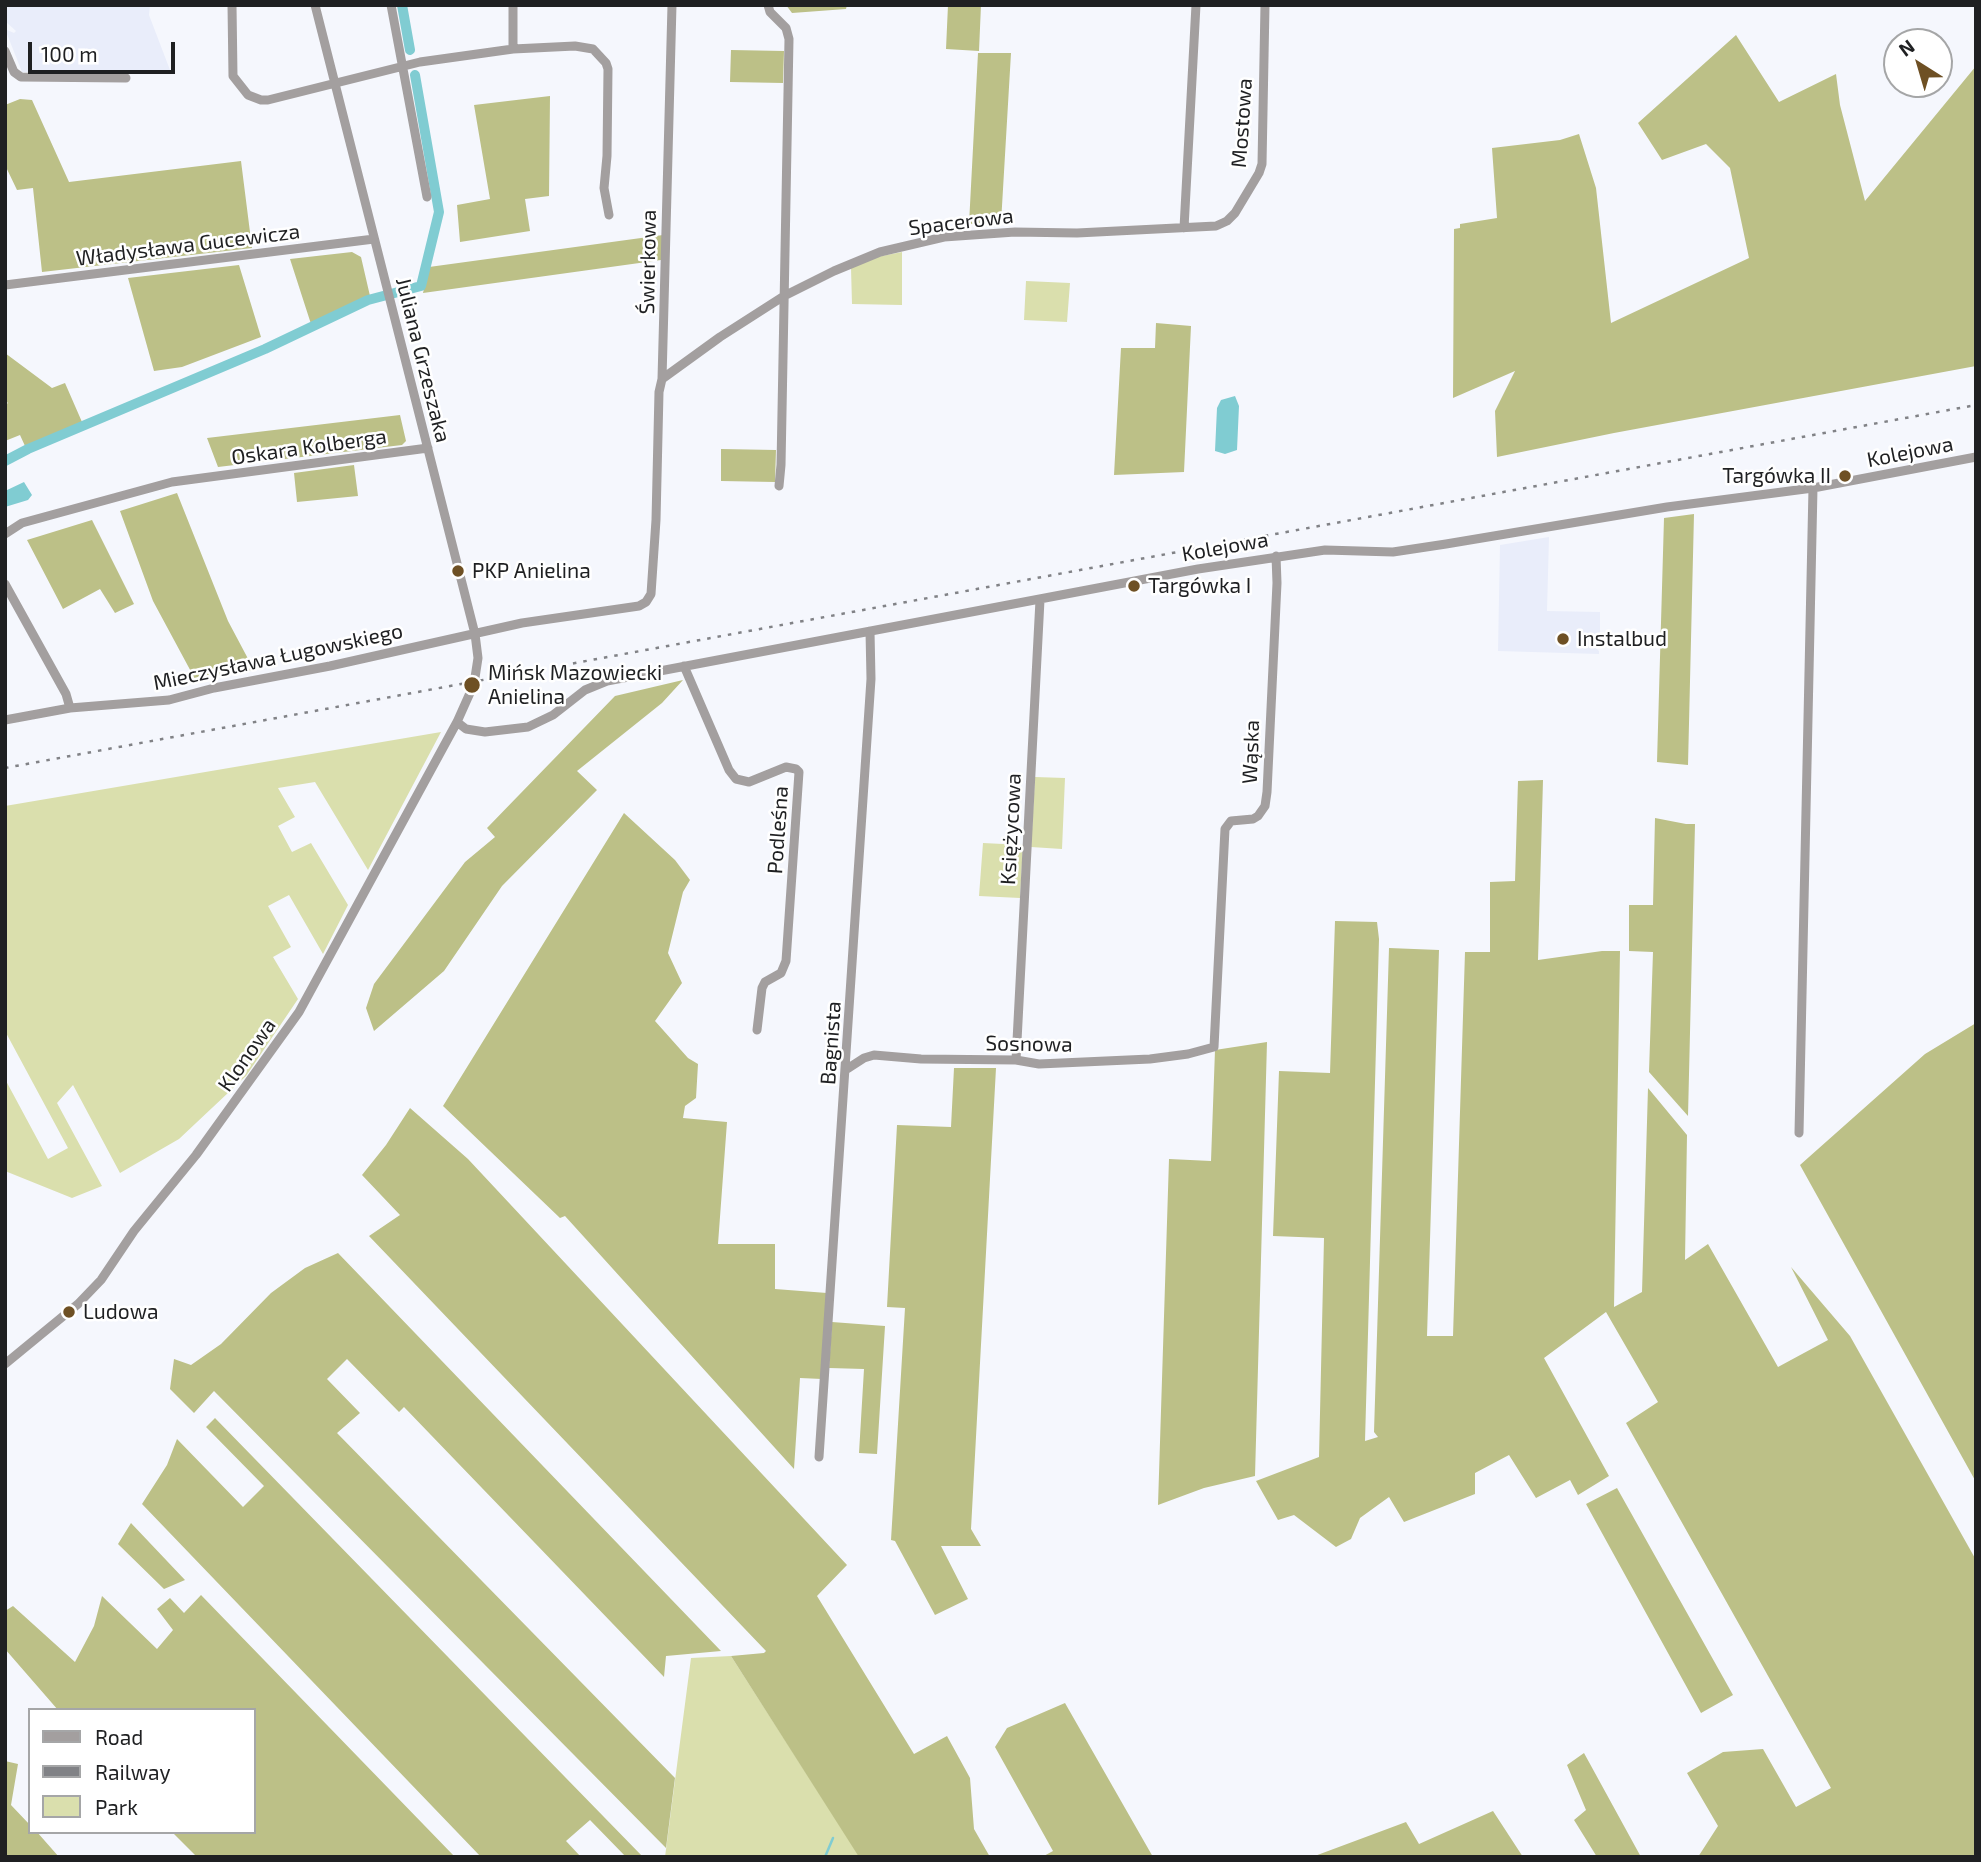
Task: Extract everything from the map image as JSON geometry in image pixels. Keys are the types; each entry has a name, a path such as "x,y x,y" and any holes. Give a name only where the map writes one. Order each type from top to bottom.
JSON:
{"street":[{"path":"232,5 233,76 248,95 268,100 402,65 513,49 588,47 606,63 608,96 604,188 609,215"},
{"name":"Juliana Grzeszaka","path":"315,5 475,634 478,658 474,684 457,722"},
{"path":"391,5 427,197"},
{"path":"513,5 513,49"},
{"name":"Świerkowa","path":"656,520 672,5"},
{"path":"768,5 770,12 786,28 789,39 782,454 779,486"},
{"path":"1184,228 1196,5"},
{"name":"Mostowa","path":"1216,226 1235,213 1262,164 1265,5"},
{"path":"5,51 14,72 21,77 125,78"},
{"name":"Spacerowa","path":"662,379 720,337 784,296 857,260 880,252 944,237 1015,232 1077,233 1216,226"},
{"name":"Władysława Gucewicza","path":"5,285 374,239"},
{"name":"Oskara Kolberga","path":"5,534 32,520 172,482 428,448"},
{"name":"Kolejowa","path":"457,722 466,729 485,732 528,727 552,716 585,690 596,685 684,666 1276,556 1325,550 1393,552 1479,540 1667,507 1813,488 1976,457"},
{"path":"1799,1133 1813,488"},
{"name":"Mieczysława Ługowskiego","path":"5,720 70,708 169,700 522,622 644,604 651,594 656,520"},
{"name":"Wąska","path":"1214,1047 1224,829 1231,821 1258,816 1265,806 1267,792 1276,556"},
{"path":"5,584 66,694 70,708"},
{"name":"Księżycowa","path":"1016,1060 1040,600"},
{"name":"Bagnista","path":"819,1457 847,1069 871,679 870,631"},
{"name":"Podleśna","path":"684,666 729,770 742,782 749,782 786,767 799,772 786,961 781,973 765,982 762,988 757,1030"},
{"name":"Klonowa","path":"5,1364 78,1304 101,1280 121,1248 196,1155 266,1060 315,985 457,722"},
{"name":"Sosnowa","path":"847,1069 874,1055 920,1059 1016,1060 1039,1064 1150,1059 1214,1047"}],"shaded area":[{"path":"5,5 150,5 149,15 170,70 22,72 5,29 14,33 16,31 5,21"},
{"path":"1549,537 1547,611 1600,612 1600,635 1596,638 1599,654 1498,651 1500,545"}],"green space":[{"path":"786,5 847,5 846,9 792,13"},
{"path":"948,5 981,5 979,51 946,49"},
{"path":"1736,35 1779,102 1836,74 1840,105 1865,201 1950,98 1953,98 1953,94 1976,66 1976,366 1497,457 1495,411 1515,371 1453,398 1454,229 1460,228 1460,224 1497,218 1492,148 1560,140 1579,134 1596,188 1611,323 1749,258 1730,168 1706,144 1662,160 1638,123"},
{"path":"731,50 784,51 783,83 730,82"},
{"path":"978,53 1011,53 1001,223 969,224"},
{"path":"550,96 549,196 525,199 530,231 460,242 457,205 490,199 474,105"},
{"path":"20,99 32,100 69,182 241,161 252,248 42,272 33,188 17,190 5,165 5,105"},
{"path":"663,235 661,260 423,293 429,267"},
{"path":"352,252 361,257 370,296 311,324 290,259"},
{"path":"902,252 902,305 852,304 851,268 872,258"},
{"path":"239,265 261,337 182,367 154,371 128,278"},
{"path":"1026,281 1070,283 1067,322 1024,320"},
{"path":"1156,323 1191,326 1184,472 1114,475 1121,348 1155,348"},
{"path":"5,353 52,388 65,383 82,422 25,446 20,435 5,441 5,405 8,403 5,400"},
{"path":"400,415 406,441 402,445 218,467 207,438"},
{"path":"721,449 776,450 775,482 721,481"},
{"path":"354,465 358,496 297,502 294,473"},
{"path":"177,493 228,621 254,670 195,679 153,601 120,511"},
{"path":"1694,514 1688,765 1657,762 1664,518"},
{"path":"92,520 134,604 115,613 100,589 63,609 27,540"},
{"path":"683,680 662,703 577,771 597,790 502,886 444,971 374,1031 366,1008 374,984 465,862 495,837 487,828 615,696"},
{"path":"441,732 368,870 315,782 278,788 295,817 278,826 292,852 311,843 348,905 323,954 289,895 268,906 291,947 273,957 298,999 246,1076 179,1139 120,1173 73,1085 57,1103 102,1186 72,1198 5,1171 5,1079 48,1159 68,1148 5,1031 5,806"},
{"path":"1035,777 1065,778 1062,849 1031,847"},
{"path":"1543,780 1538,960 1620,951 1614,1307 1642,1292 1648,1088 1687,1135 1685,1260 1708,1244 1778,1367 1828,1340 1791,1267 1850,1336 1976,1560 1976,1857 1698,1857 1718,1826 1687,1773 1723,1752 1763,1749 1796,1807 1831,1788 1626,1423 1658,1402 1606,1312 1544,1358 1609,1476 1578,1495 1570,1480 1536,1498 1509,1455 1475,1473 1475,1494 1404,1522 1389,1497 1360,1518 1351,1539 1336,1547 1294,1515 1278,1520 1256,1481 1319,1457 1324,1238 1273,1236 1279,1071 1330,1073 1335,921 1377,922 1379,939 1365,1441 1378,1437 1374,1432 1389,948 1439,950 1427,1336 1453,1336 1465,952 1490,952 1490,882 1515,881 1518,781"},
{"path":"624,813 675,860 690,880 683,892 668,953 682,983 655,1021 688,1058 698,1064 696,1098 685,1106 683,1118 727,1122 718,1244 775,1244 775,1289 827,1293 822,1379 800,1378 794,1469 565,1216 560,1218 443,1106"},
{"path":"1655,818 1695,824 1688,1116 1649,1072 1653,952 1629,951 1629,905 1653,905"},
{"path":"983,843 1023,845 1020,898 979,896"},
{"path":"1976,1023 1976,1482 1800,1165 1925,1054"},
{"path":"1267,1042 1255,1476 1204,1488 1158,1505 1169,1159 1211,1161 1215,1050"},
{"path":"954,1068 996,1068 971,1529 981,1546 941,1546 968,1599 935,1615 895,1541 891,1540 905,1308 887,1307 897,1125 951,1127"},
{"path":"410,1108 468,1159 847,1565 817,1596 914,1754 947,1736 970,1778 974,1829 990,1857 859,1857 731,1656 766,1651 369,1236 400,1215 362,1175"},
{"path":"338,1253 721,1651 666,1656 664,1677 404,1407 399,1412 347,1359 327,1379 360,1413 337,1433 675,1778 666,1848 214,1391 194,1413 170,1389 174,1359 191,1365 221,1344 271,1293 305,1268"},
{"path":"832,1322 885,1326 877,1454 859,1453 864,1369 829,1368"},
{"path":"215,1418 643,1857 626,1857 590,1820 566,1841 581,1857 481,1857 142,1504 167,1465 177,1439 243,1507 264,1486 206,1427"},
{"path":"1617,1488 1733,1695 1701,1713 1586,1504"},
{"path":"131,1523 185,1580 164,1589 118,1544"},
{"path":"201,1595 455,1857 197,1857 174,1834 256,1834 256,1708 56,1708 5,1649 5,1611 13,1606 75,1662 94,1626 102,1596 157,1649 173,1630 157,1609 170,1598 184,1613"},
{"path":"731,1656 860,1857 665,1857 691,1658"},
{"path":"1065,1703 1153,1857 1042,1857 1053,1851 995,1747 1007,1728"},
{"path":"1584,1753 1641,1857 1597,1857 1574,1820 1586,1810 1567,1765"},
{"path":"5,1761 18,1764 11,1805 28,1823 28,1834 39,1834 59,1857 5,1857"},
{"path":"1493,1811 1523,1857 1312,1857 1406,1822 1419,1844"}],"water":[{"path":"1235,396 1239,406 1237,450 1225,454 1215,451 1217,408 1221,400"},
{"path":"24,482 32,495 28,500 5,507 5,491"}],"waterway":[{"path":"402,5 410,50"},
{"path":"5,461 265,349 368,300 421,286 439,212 415,75"},
{"path":"825,1857 833,1838"}],"railway":[{"path":"5,768 1976,405"}],"place":[{"name":"Targówka II","path":"1845,476"},
{"name":"PKP Anielina","path":"458,571"},
{"name":"Targówka I","path":"1134,586"},
{"name":"Instalbud","path":"1563,639"},
{"name":"Mińsk Mazowiecki Anielina","path":"472,685"},
{"name":"Ludowa","path":"69,1312"}]}
